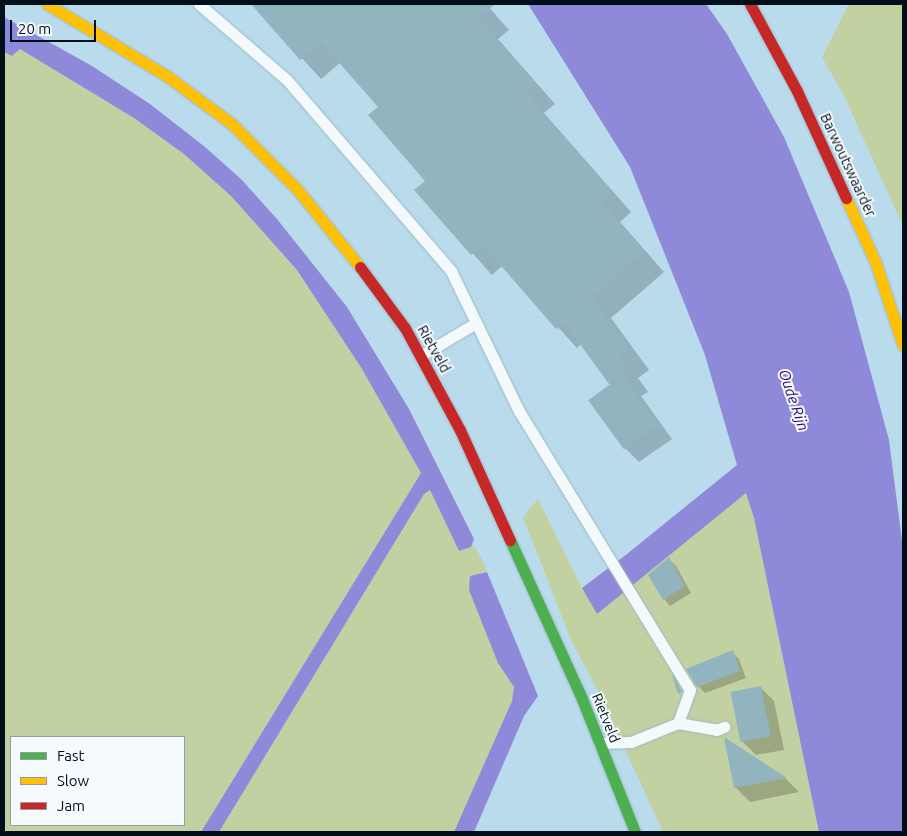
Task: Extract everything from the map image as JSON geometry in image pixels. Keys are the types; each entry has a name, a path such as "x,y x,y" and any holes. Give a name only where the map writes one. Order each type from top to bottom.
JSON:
{"main road":[{"name":"Rietveld","path":"47,4 64,8 167,76 232,124 297,189 354,258 405,328 422,355 472,457 580,694 635,832"},
{"name":"Barwoutswaarder","path":"750,4 797,91 875,260 903,344"}],"lane":[{"path":"199,4 287,80 451,271 519,411 609,554 690,690 678,723"},
{"path":"422,355 476,323"},
{"path":"599,743 631,742 678,723 716,730 724,727"}],"green space":[{"path":"849,4 903,4 903,226 845,98 822,57"},
{"path":"20,49 134,118 184,154 231,196 297,270 362,369 421,473 201,832 4,832 4,52 12,56"},
{"path":"430,490 459,551 471,547 472,543 481,557 487,572 480,573 498,663 514,687 512,701 454,832 219,832 424,494"},
{"path":"746,492 754,518 819,832 663,832 601,697 571,640 523,517 538,499 597,614"}],"water":[{"name":"Oude Rijn","path":"528,4 706,4 727,34 784,137 849,292 889,440 903,549 903,832 819,832 754,518 746,493 597,614 582,588 737,465 705,355 630,167"},
{"path":"4,17 92,66 150,104 205,147 241,179 277,219 347,307 409,409 474,539 471,547 459,551 430,490 424,494 219,832 201,832 421,473 362,369 297,270 231,196 184,154 134,118 20,49 12,56 4,52"},
{"path":"487,572 538,696 524,716 474,832 454,832 512,701 514,687 498,663 469,590 470,576"}],"building":[{"path":"251,4 495,4 479,18 536,83 525,92 612,191 601,201 645,251 592,297 630,349 619,357 628,371 609,384 564,322 556,329 483,245 471,255 414,190 425,181 368,115 378,107 321,42 300,60"},
{"path":"623,375 659,424 624,450 588,400"},
{"path":"669,557 685,586 663,600 648,575"},
{"path":"733,650 740,671 697,687 686,669"},
{"path":"672,674 682,691 681,693 678,694"},
{"path":"761,686 771,736 740,742 731,692"},
{"path":"724,737 787,778 734,788"}],"traffic: fast":[{"path":"510,540 580,694 635,832"}],"traffic: slow":[{"path":"47,4 167,76 232,124 297,189 360,267"},
{"path":"846,198 875,261 903,345"}],"traffic: jam":[{"path":"750,4 797,91 846,198"},
{"path":"360,267 405,328 460,430 510,540"}]}
